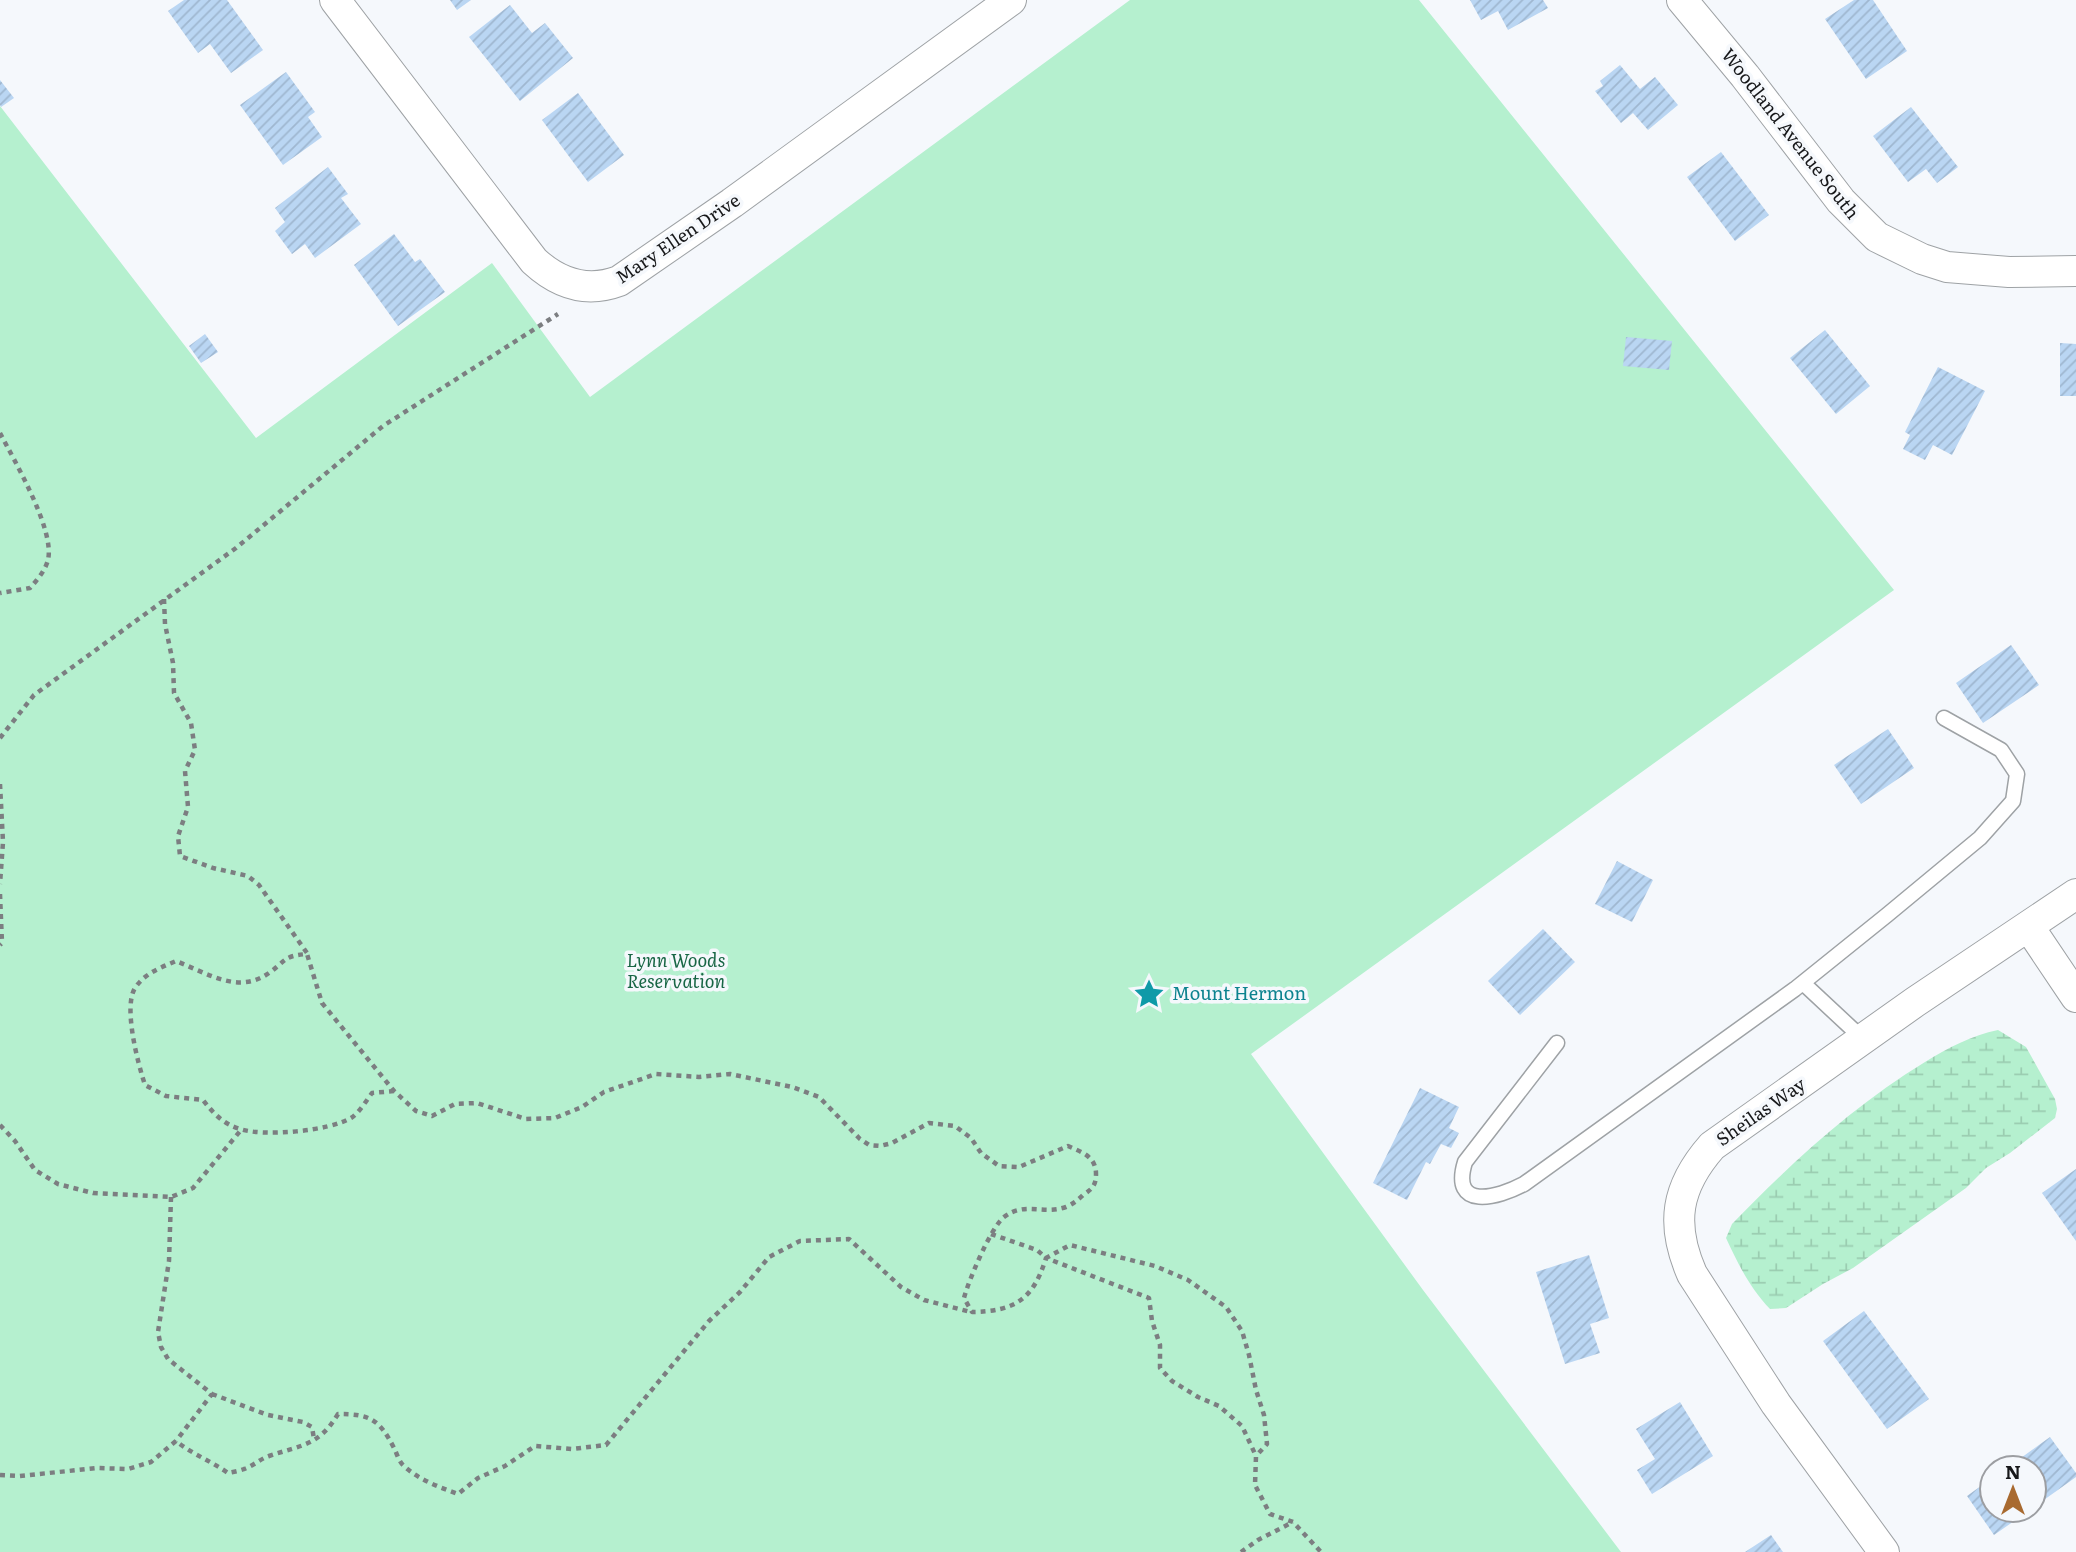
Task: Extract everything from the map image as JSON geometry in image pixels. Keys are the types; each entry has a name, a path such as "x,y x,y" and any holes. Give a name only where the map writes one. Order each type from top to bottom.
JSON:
{"street":[{"name":"Mary Ellen Drive","path":"335,0 534,261 545,271 566,282 599,288 619,281 721,211 1011,0"},
{"name":"Woodland Avenue South","path":"1682,0 1745,76 1841,201 1877,237 1922,260 1947,267 2009,272 2076,271"},
{"name":"Sheilas Way","path":"1884,1552 1776,1404 1699,1285 1684,1255 1679,1236 1679,1215 1688,1179 1712,1146 1915,1002 2076,894"},
{"path":"2029,927 2076,997"}],"lane":[{"path":"1557,1043 1465,1162 1462,1181 1466,1191 1474,1197 1500,1195 1524,1184 1803,983 1980,838 2013,801 2017,774 2001,750 1944,718"},
{"path":"1803,983 1863,1039"}],"path":[{"path":"0,738 34,695 236,548 383,426 599,288"},
{"path":"0,433 36,506 46,536 48,559 42,573 30,588 0,593"},
{"path":"164,599 165,624 173,663 174,692 191,723 195,750 185,771 188,807 178,836 180,856 213,868 248,876 259,885 307,954 321,1003 394,1091 416,1111 432,1116 455,1104 477,1103 526,1119 555,1118 582,1107 604,1092 656,1074 699,1077 730,1074 792,1087 819,1097 869,1145 892,1143 929,1123 955,1126 971,1138 981,1153 999,1166 1019,1167 1068,1146 1088,1155 1096,1170 1091,1191 1064,1208 1044,1210 1020,1207 1002,1218 969,1279 964,1298 972,1312"},
{"path":"0,784 3,842 0,884"},
{"path":"0,894 0,945"},
{"path":"307,954 289,955 256,981 222,982 176,961 149,973 133,990 131,1019 135,1058 145,1085 166,1096 203,1100 215,1116 241,1130 282,1133 332,1126 354,1117 372,1093 394,1091"},
{"path":"0,1125 35,1170 58,1184 93,1193 171,1197 193,1188 241,1130"},
{"path":"171,1197 169,1261 158,1332 161,1347 169,1359 212,1394 268,1415 303,1422 312,1427 314,1440"},
{"path":"991,1234 1037,1250 1046,1258 1149,1298 1152,1321 1160,1345 1160,1368 1172,1381 1219,1406 1242,1426 1256,1456 1255,1485 1270,1514 1293,1522 1321,1552"},
{"path":"176,1441 193,1455 214,1463 228,1474 314,1440 330,1428 338,1413 356,1413 372,1418 388,1436 402,1465 430,1483 458,1494 478,1478 505,1466 535,1446 572,1449 606,1445 709,1321 740,1292 769,1257 800,1241 849,1239 901,1287 924,1300 972,1312 993,1311 1015,1304 1033,1291 1046,1258 1070,1245 1155,1266 1188,1280 1226,1307 1242,1331 1264,1415 1267,1444 1256,1456"},
{"path":"0,1475 19,1476 98,1468 128,1469 151,1462 176,1441 212,1394"},
{"path":"1241,1552 1293,1522"}],"green space":[{"name":"Lynn Woods Reservation","path":"1130,0 1419,0 1894,590 1251,1054 1423,1290 1621,1552 0,1552 0,106 256,438 492,263 590,397"},
{"path":"1998,1030 2026,1047 2055,1099 2055,1118 1986,1168 1966,1188 1853,1268 1786,1308 1770,1309 1756,1293 1726,1238 1732,1224 1800,1158 1873,1097 1942,1052"}],"building":[{"path":"184,0 227,0 263,50 231,73 210,44 198,53 168,11"},
{"path":"450,0 471,0 457,10"},
{"path":"1470,0 1543,0 1548,8 1508,30 1498,11 1481,20"},
{"path":"1854,0 1873,0 1907,51 1866,79 1825,19"},
{"path":"510,5 532,33 545,23 573,58 520,101 469,37"},
{"path":"1620,65 1640,89 1655,77 1678,105 1648,130 1633,113 1621,123 1595,91 1603,86 1600,81"},
{"path":"286,72 315,112 308,117 322,137 283,165 240,105"},
{"path":"0,80 14,98 1,107 0,105"},
{"path":"578,93 624,155 588,182 542,120"},
{"path":"1911,107 1958,167 1937,183 1926,169 1908,182 1873,136"},
{"path":"1721,152 1769,215 1735,241 1687,177"},
{"path":"328,167 348,194 341,198 361,224 315,258 305,244 292,254 275,231 285,222 275,208"},
{"path":"394,234 415,262 420,259 445,292 398,326 354,265"},
{"path":"1825,330 1870,386 1836,414 1790,358"},
{"path":"205,334 218,352 201,363 189,346"},
{"path":"1626,337 1672,341 1669,370 1623,366"},
{"path":"2060,343 2076,344 2076,396 2060,396"},
{"path":"1938,367 1985,391 1952,455 1933,445 1925,460 1903,449 1910,435 1905,432"},
{"path":"2011,645 2039,685 1983,723 1956,683"},
{"path":"1888,729 1914,768 1861,804 1834,765"},
{"path":"1617,861 1653,880 1632,922 1595,904"},
{"path":"1543,929 1575,962 1520,1015 1488,981"},
{"path":"1420,1088 1459,1107 1449,1128 1459,1133 1451,1148 1441,1144 1430,1164 1426,1162 1407,1200 1373,1183"},
{"path":"2076,1169 2076,1241 2042,1193"},
{"path":"1589,1255 1609,1318 1590,1324 1600,1353 1565,1364 1536,1272"},
{"path":"1864,1311 1929,1399 1887,1429 1823,1341"},
{"path":"1680,1402 1713,1456 1652,1494 1637,1470 1655,1459 1636,1429"},
{"path":"2050,1437 2076,1473 2076,1477 2048,1497 2048,1454 2026,1454"},
{"path":"1978,1488 1978,1512 1967,1496"},
{"path":"1986,1524 2010,1524 1994,1535"},
{"path":"1771,1535 1783,1552 1745,1552"}],"place":[{"name":"Mount Hermon","path":"1149,994"}]}
